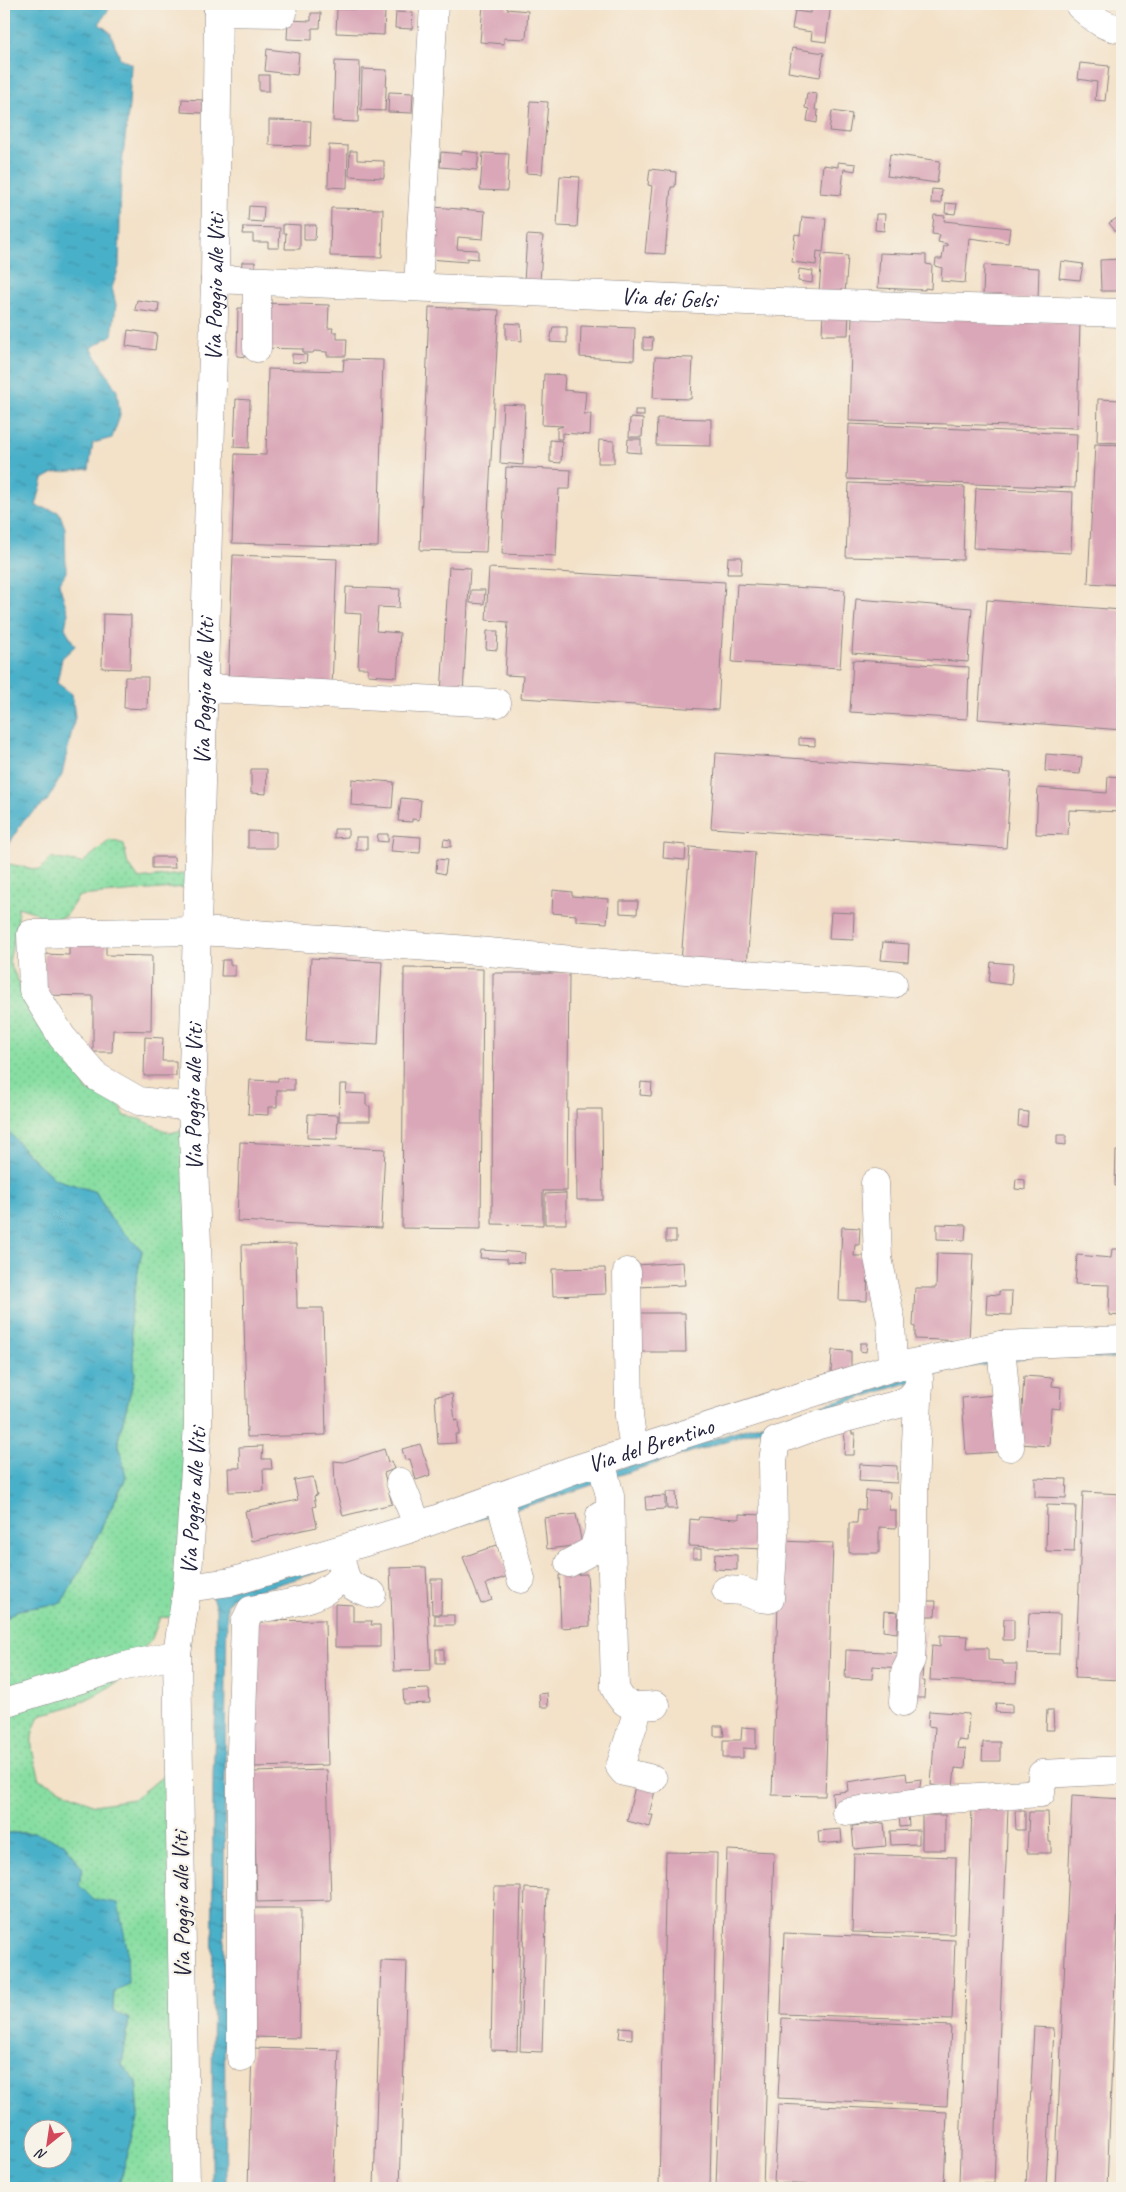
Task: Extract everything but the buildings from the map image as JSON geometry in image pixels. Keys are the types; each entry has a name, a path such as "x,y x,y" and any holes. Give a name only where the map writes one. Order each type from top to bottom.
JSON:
{"street":[{"path":"418,287 434,4"},
{"path":"1080,6 1097,21 1113,28 1122,28"},
{"path":"218,8 283,13"},
{"name":"Via Poggio alle Viti","path":"186,2188 176,1654 188,1588 198,1424 198,1272 192,1107 215,279 218,8"},
{"name":"Via dei Gelsi","path":"215,279 747,301 1122,313"},
{"path":"257,281 257,348"},
{"path":"204,688 496,703"},
{"path":"192,1107 139,1101 97,1077 62,1037 33,990 31,934 197,931 264,934 456,949 657,968 893,984"},
{"path":"875,1183 878,1258 891,1321 910,1372 914,1487 914,1597 911,1660 904,1672 903,1702"},
{"path":"627,1272 629,1416 634,1450"},
{"name":"Via del Brentino","path":"188,1588 342,1562 418,1526 601,1461 910,1372 1122,1340"},
{"path":"1003,1358 1010,1447"},
{"path":"726,1590 742,1591 761,1598 770,1599 774,1536 774,1461 776,1441 818,1425 899,1404 910,1398 910,1372"},
{"path":"601,1461 610,1496 615,1688 621,1701 631,1706 646,1705 635,1719 620,1767 624,1772 653,1779"},
{"path":"400,1482 418,1526"},
{"path":"499,1496 521,1579"},
{"path":"570,1563 593,1550 598,1535 600,1513 610,1496"},
{"path":"342,1562 347,1582 358,1590 372,1594"},
{"path":"241,2057 241,1751 245,1622 251,1610 305,1600 336,1584 342,1562"},
{"path":"4,1703 117,1668 176,1654"},
{"path":"846,1812 933,1800 1041,1793 1042,1774 1122,1770"}],"green space":[{"path":"110,840 124,844 127,862 139,879 199,872 185,887 79,896 65,916 49,921 34,912 18,907 18,920 9,962 24,993 30,1011 38,1013 87,1091 115,1099 124,1116 140,1119 170,1133 192,1128 183,1618 160,1617 151,1641 125,1666 121,1680 83,1701 63,1709 42,1714 34,1730 32,1745 40,1779 94,1805 133,1799 178,1765 186,2188 118,2188 139,2115 136,2081 122,2065 129,2019 113,2011 114,1991 93,1899 79,1885 82,1867 34,1833 4,1833 4,1620 18,1610 61,1603 81,1570 126,1478 118,1440 135,1375 130,1316 142,1250 111,1219 96,1192 55,1179 26,1152 4,1126 4,863 39,870 51,858 82,863"}],"water":[{"path":"4,4 112,4 99,24 110,32 120,58 131,64 129,105 121,173 119,267 112,288 116,305 112,335 91,348 117,391 120,416 112,438 93,443 89,469 54,473 43,479 36,506 59,512 65,528 66,572 59,584 68,613 65,628 75,646 62,658 57,683 72,694 75,717 62,775 47,801 22,822 10,843 4,848"},
{"path":"4,1126 26,1152 55,1179 96,1192 110,1218 142,1250 130,1316 135,1374 118,1440 126,1477 81,1570 61,1603 18,1610 4,1620"},
{"path":"1032,1350 1122,1352 1122,1359 1032,1355 1012,1362 958,1368 232,1598 227,1605 225,1751 226,2188 212,2188 213,1776 217,1683 216,1608 211,1595 387,1546 627,1466 964,1361"},
{"path":"4,1833 34,1833 64,1843 82,1867 79,1885 93,1899 118,1903 127,1948 128,1984 114,1991 113,2010 129,2019 122,2065 136,2081 139,2115 118,2188 4,2188"}]}
